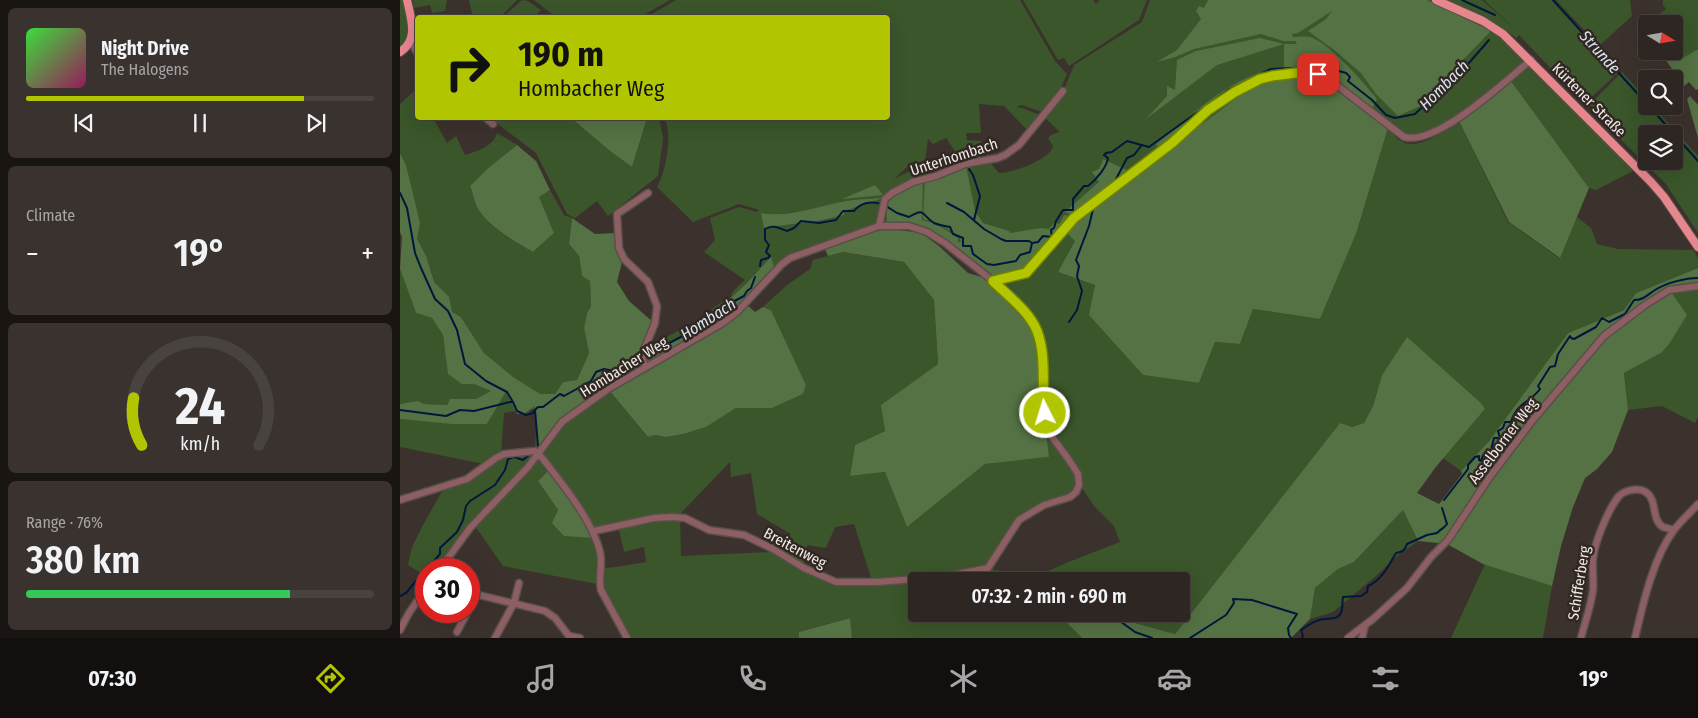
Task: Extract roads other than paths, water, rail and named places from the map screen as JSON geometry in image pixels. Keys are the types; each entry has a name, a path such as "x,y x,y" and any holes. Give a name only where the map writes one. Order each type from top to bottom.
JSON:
{"main road":[{"path":"400,52 407,48 411,42 412,27 406,0"},
{"name":"Kürtener Straße","path":"1436,0 1483,21 1503,34 1531,60 1651,182 1664,197 1698,247"}],"street":[{"path":"411,42 415,49"},
{"path":"993,281 1026,273 1074,218 1172,143 1208,110 1235,92 1260,79 1296,73 1318,74 1404,136 1418,138 1447,125 1463,115 1531,60"},
{"name":"Unterhombach","path":"879,226 885,198 913,182 936,176 965,164 998,158 1005,154 1019,145 1063,91"},
{"path":"488,120 493,124"},
{"path":"645,368 642,354 655,323 657,306 648,282 624,259 619,248 617,214 648,193"},
{"name":"Hombacher Weg","path":"448,558 470,528 539,454 562,422 608,389 721,324 737,312 782,264 790,258 879,226 909,226 927,232 945,243 993,281"},
{"name":"Breitenweg","path":"594,532 654,518 672,516 685,518 710,530 744,535 768,546 804,568 836,582 877,582 943,577 988,568 1019,520 1044,505 1070,497 1076,492 1079,485 1078,474 1074,467 1047,430 1043,395 1043,357 1037,331 1025,313 993,281"},
{"name":"Asselborner Weg","path":"1348,638 1407,588 1431,557 1448,540 1489,478 1532,420 1604,336 1669,290 1698,286"},
{"path":"400,500 466,479 504,454 535,451 594,532 602,561 600,584 628,638"},
{"name":"Schifferberg","path":"1581,638 1593,590 1593,558 1605,520 1620,496 1626,492 1644,491 1654,503 1655,516 1662,526 1674,530"},
{"path":"1635,638 1648,588 1658,560 1674,530 1698,504"},
{"path":"495,638 514,604 519,583"},
{"path":"480,595 551,614 568,637 580,638"},
{"path":"400,630 415,604"},
{"path":"457,632 462,623"},
{"path":"1362,638 1364,625"}],"waterway":[{"name":"Hombach","path":"1462,0 1495,15"},
{"name":"Strunde","path":"1553,0 1638,94"},
{"name":"Hombach","path":"886,206 897,213 909,217 921,212 934,223 950,227 953,234 963,238 963,246 971,246 973,254 987,264 994,265 1016,261 1020,255 1030,252 1032,243 1038,242 1043,236 1052,237 1051,230 1054,228 1063,210 1073,210 1073,199 1103,169 1108,158 1104,155 1106,153 1112,152 1127,141 1149,147 1228,90 1271,69 1312,67 1328,68 1346,73 1350,77 1348,81 1372,100 1386,115 1395,118 1415,114 1468,64 1489,40"},
{"name":"Strunde","path":"1657,115 1698,161"},
{"path":"1113,185 1127,158 1134,155 1141,146"},
{"path":"969,169 980,196 974,220"},
{"path":"400,193 407,208 415,253 435,299 448,311 457,330 465,364 486,381 507,392 513,402"},
{"name":"Hombach","path":"760,266 761,260 770,256 766,252 769,245 765,240 765,229 773,227 787,231 794,228 801,221 819,223 836,220 843,211 854,211 867,203 881,204"},
{"path":"947,203 964,212 984,229 1001,239 1006,241 1029,241 1032,243"},
{"path":"1069,322 1077,310 1082,291 1077,276 1079,266 1076,260 1089,226 1094,205"},
{"name":"Hombach","path":"652,352 704,325 713,315 744,296 751,288 755,277"},
{"path":"1444,500 1475,457 1479,456 1481,461 1483,455 1491,450 1494,438 1500,438 1498,431 1503,428 1505,422 1511,422 1517,410 1540,389 1538,386 1550,367 1555,366 1558,354 1570,336 1574,339 1596,327 1602,318 1609,322 1625,314 1634,300 1643,298 1665,285 1698,278"},
{"name":"Hombach","path":"538,446 535,410 538,407 543,407 560,394 564,396 591,381 596,372 604,369 614,371 622,369 626,363 639,357"},
{"path":"400,410 446,416 460,410 474,411 513,402 517,411 526,415 534,411"},
{"name":"Hombach","path":"437,558 440,554 440,548 457,532 463,520 466,506 470,501 495,485 505,470 508,459 514,457 523,460 529,455 535,454"},
{"path":"1302,638 1301,630 1310,624 1339,616 1343,597 1361,596 1367,592 1368,586 1381,576 1396,553 1403,550 1407,544 1427,535 1437,533 1445,526 1447,524 1442,508"},
{"name":"Hombach","path":"400,596 406,593 415,582"},
{"path":"1190,638 1226,615 1234,603 1233,599 1252,600 1297,614 1288,628 1291,638"},
{"path":"1121,622 1135,632 1152,638"}]}
